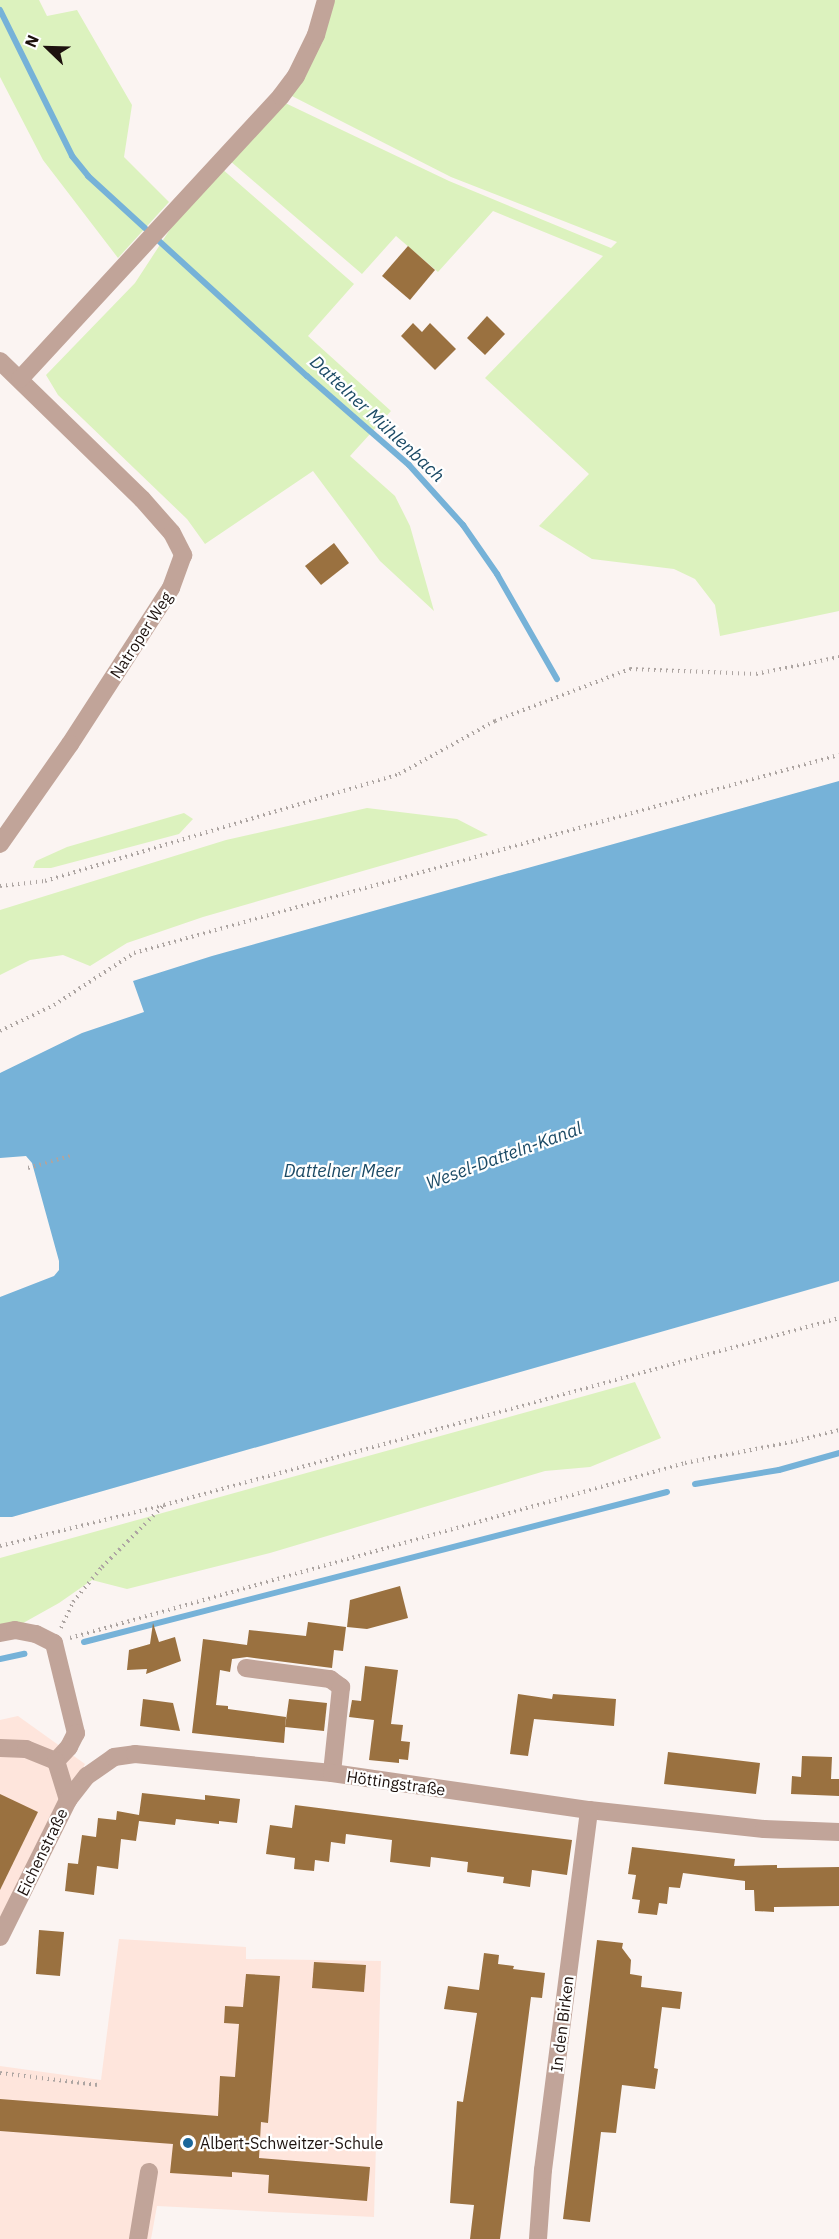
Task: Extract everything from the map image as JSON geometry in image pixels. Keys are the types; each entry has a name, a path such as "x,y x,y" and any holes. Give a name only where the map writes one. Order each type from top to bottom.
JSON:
{"street":[{"path":"20,380 281,96 296,76 316,35 326,0"},
{"name":"Natroper Weg","path":"0,361 142,499 172,533 183,555 171,588 70,744 0,844"},
{"path":"0,1633 15,1630 36,1634 54,1643 76,1733 69,1747 56,1761"},
{"path":"246,1668 330,1679 341,1687 332,1773"},
{"path":"0,1748 26,1749 56,1761"},
{"name":"Höttingstraße","path":"68,1800 87,1776 114,1758 135,1754 332,1773 589,1810 764,1829 839,1832"},
{"path":"56,1761 68,1800"},
{"name":"Eichenstraße","path":"0,1937 68,1800"},
{"name":"In den Birken","path":"538,2239 543,2170 589,1810"},
{"path":"138,2239 149,2172"}],"path":[{"path":"0,886 45,881 399,774 495,721 630,669 756,674 839,657"},
{"path":"0,1030 54,1005 135,953 839,755"},
{"path":"28,1168 73,1155"},
{"path":"0,1546 164,1506 839,1318"},
{"path":"54,1643 684,1463 796,1441 839,1430"},
{"path":"54,1643 73,1602 102,1567 164,1506"},
{"path":"0,2073 98,2085"}],"shaded area":[{"path":"18,1716 85,1764 0,1934 0,1720"},
{"name":"Albert-Schweitzer-Schule","path":"119,1939 246,1947 246,1959 381,1961 374,2217 157,2206 151,2239 0,2239 0,2066 101,2080"}],"green space":[{"path":"0,0 39,0 47,16 77,10 132,105 124,157 169,202 118,258 43,160 0,77"},
{"path":"327,0 839,0 839,611 720,636 715,605 695,579 674,569 592,559 539,526 589,474 485,378 603,256 493,211 438,272 396,236 362,274 229,160 281,101 449,181 611,248 617,242 451,177 286,93"},
{"path":"221,168 354,284 308,336 391,411 350,456 395,496 410,526 434,611 380,561 313,471 205,544 187,519 58,395 46,375 135,283 182,211"},
{"path":"367,808 457,819 488,835 203,917 127,943 90,966 63,955 30,960 0,975 0,910 226,840"},
{"path":"184,813 193,819 179,834 51,868 33,868 36,861 67,847"},
{"path":"635,1382 661,1438 590,1467 545,1471 270,1553 127,1589 92,1580 59,1603 16,1627 0,1630 0,1558"}],"water":[{"name":"Dattelner Meer","path":"839,781 839,1281 12,1517 0,1517 0,1297 54,1276 59,1270 59,1261 32,1163 26,1156 0,1158 0,1073 82,1033 144,1012 133,981 212,956"}],"building":[{"path":"408,246 435,270 410,300 382,276"},
{"path":"487,316 505,334 485,355 467,338"},
{"path":"413,323 422,332 430,323 456,349 435,370 401,336"},
{"path":"334,543 349,563 321,585 305,566"},
{"path":"400,1586 408,1618 367,1629 347,1627 350,1600"},
{"path":"308,1622 346,1627 343,1651 334,1650 332,1668 247,1657 232,1659 230,1672 220,1670 216,1705 228,1706 228,1709 286,1717 284,1743 192,1733 203,1639 247,1645 249,1630 306,1636"},
{"path":"153,1623 159,1642 175,1637 181,1661 146,1674 147,1669 127,1670 129,1650 150,1644"},
{"path":"365,1666 398,1670 391,1724 403,1725 401,1741 410,1742 408,1760 399,1759 399,1763 369,1760 374,1720 349,1717 352,1700 361,1701"},
{"path":"518,1694 552,1699 553,1694 616,1699 614,1726 534,1719 528,1756 510,1754"},
{"path":"143,1699 173,1703 180,1731 140,1726"},
{"path":"289,1699 327,1703 324,1731 285,1727"},
{"path":"668,1752 760,1763 756,1794 664,1784"},
{"path":"802,1756 832,1757 831,1779 839,1779 839,1796 791,1794 792,1776 801,1777"},
{"path":"142,1793 205,1800 205,1795 240,1799 237,1823 219,1821 219,1824 176,1819 175,1825 139,1821 136,1841 121,1839 118,1869 97,1866 94,1895 65,1891 68,1863 78,1864 82,1835 96,1837 98,1818 116,1820 117,1811 139,1815"},
{"path":"0,1794 38,1812 0,1890"},
{"path":"295,1805 572,1840 567,1875 532,1870 530,1887 503,1883 504,1877 467,1872 468,1862 431,1857 430,1867 390,1862 392,1840 346,1834 345,1844 331,1842 329,1862 315,1860 314,1871 294,1869 295,1858 266,1854 270,1825 292,1828"},
{"path":"632,1847 735,1859 734,1866 839,1867 839,1906 774,1907 774,1912 755,1911 754,1890 745,1890 745,1881 683,1873 680,1888 669,1887 667,1904 659,1903 657,1915 638,1913 640,1900 632,1899 636,1875 628,1874"},
{"path":"39,1930 64,1932 60,1976 36,1974"},
{"path":"597,1940 623,1943 622,1948 631,1960 630,1974 642,1976 641,1987 682,1992 680,2009 662,2007 654,2068 658,2069 655,2089 622,2085 616,2133 601,2132 590,2222 563,2219"},
{"path":"484,1953 499,1955 498,1964 514,1966 513,1969 545,1973 542,1998 531,1997 500,2239 470,2239 474,2205 450,2203 457,2101 463,2102 477,2013 444,2009 448,1986 479,1990"},
{"path":"314,1962 366,1965 364,1992 312,1988"},
{"path":"246,1974 280,1976 268,2123 261,2122 259,2158 370,2167 367,2201 268,2193 269,2175 232,2172 232,2177 170,2173 173,2144 0,2131 0,2099 218,2116 220,2076 235,2077 239,2024 224,2023 225,2006 243,2007"}],"waterway":[{"name":"Dattelner Mühlenbach","path":"0,10 72,156 88,176 145,228"},
{"name":"Dattelner Mühlenbach","path":"159,241 409,465 463,525 497,574 557,679"},
{"path":"695,1484 779,1470 839,1453"},
{"path":"84,1642 667,1492"},
{"path":"0,1659 24,1654"}],"place":[{"name":"Albert-Schweitzer-Schule","path":"188,2143"}],"water label":[{"name":"Wesel-Datteln-Kanal","path":"504,1156"}]}
